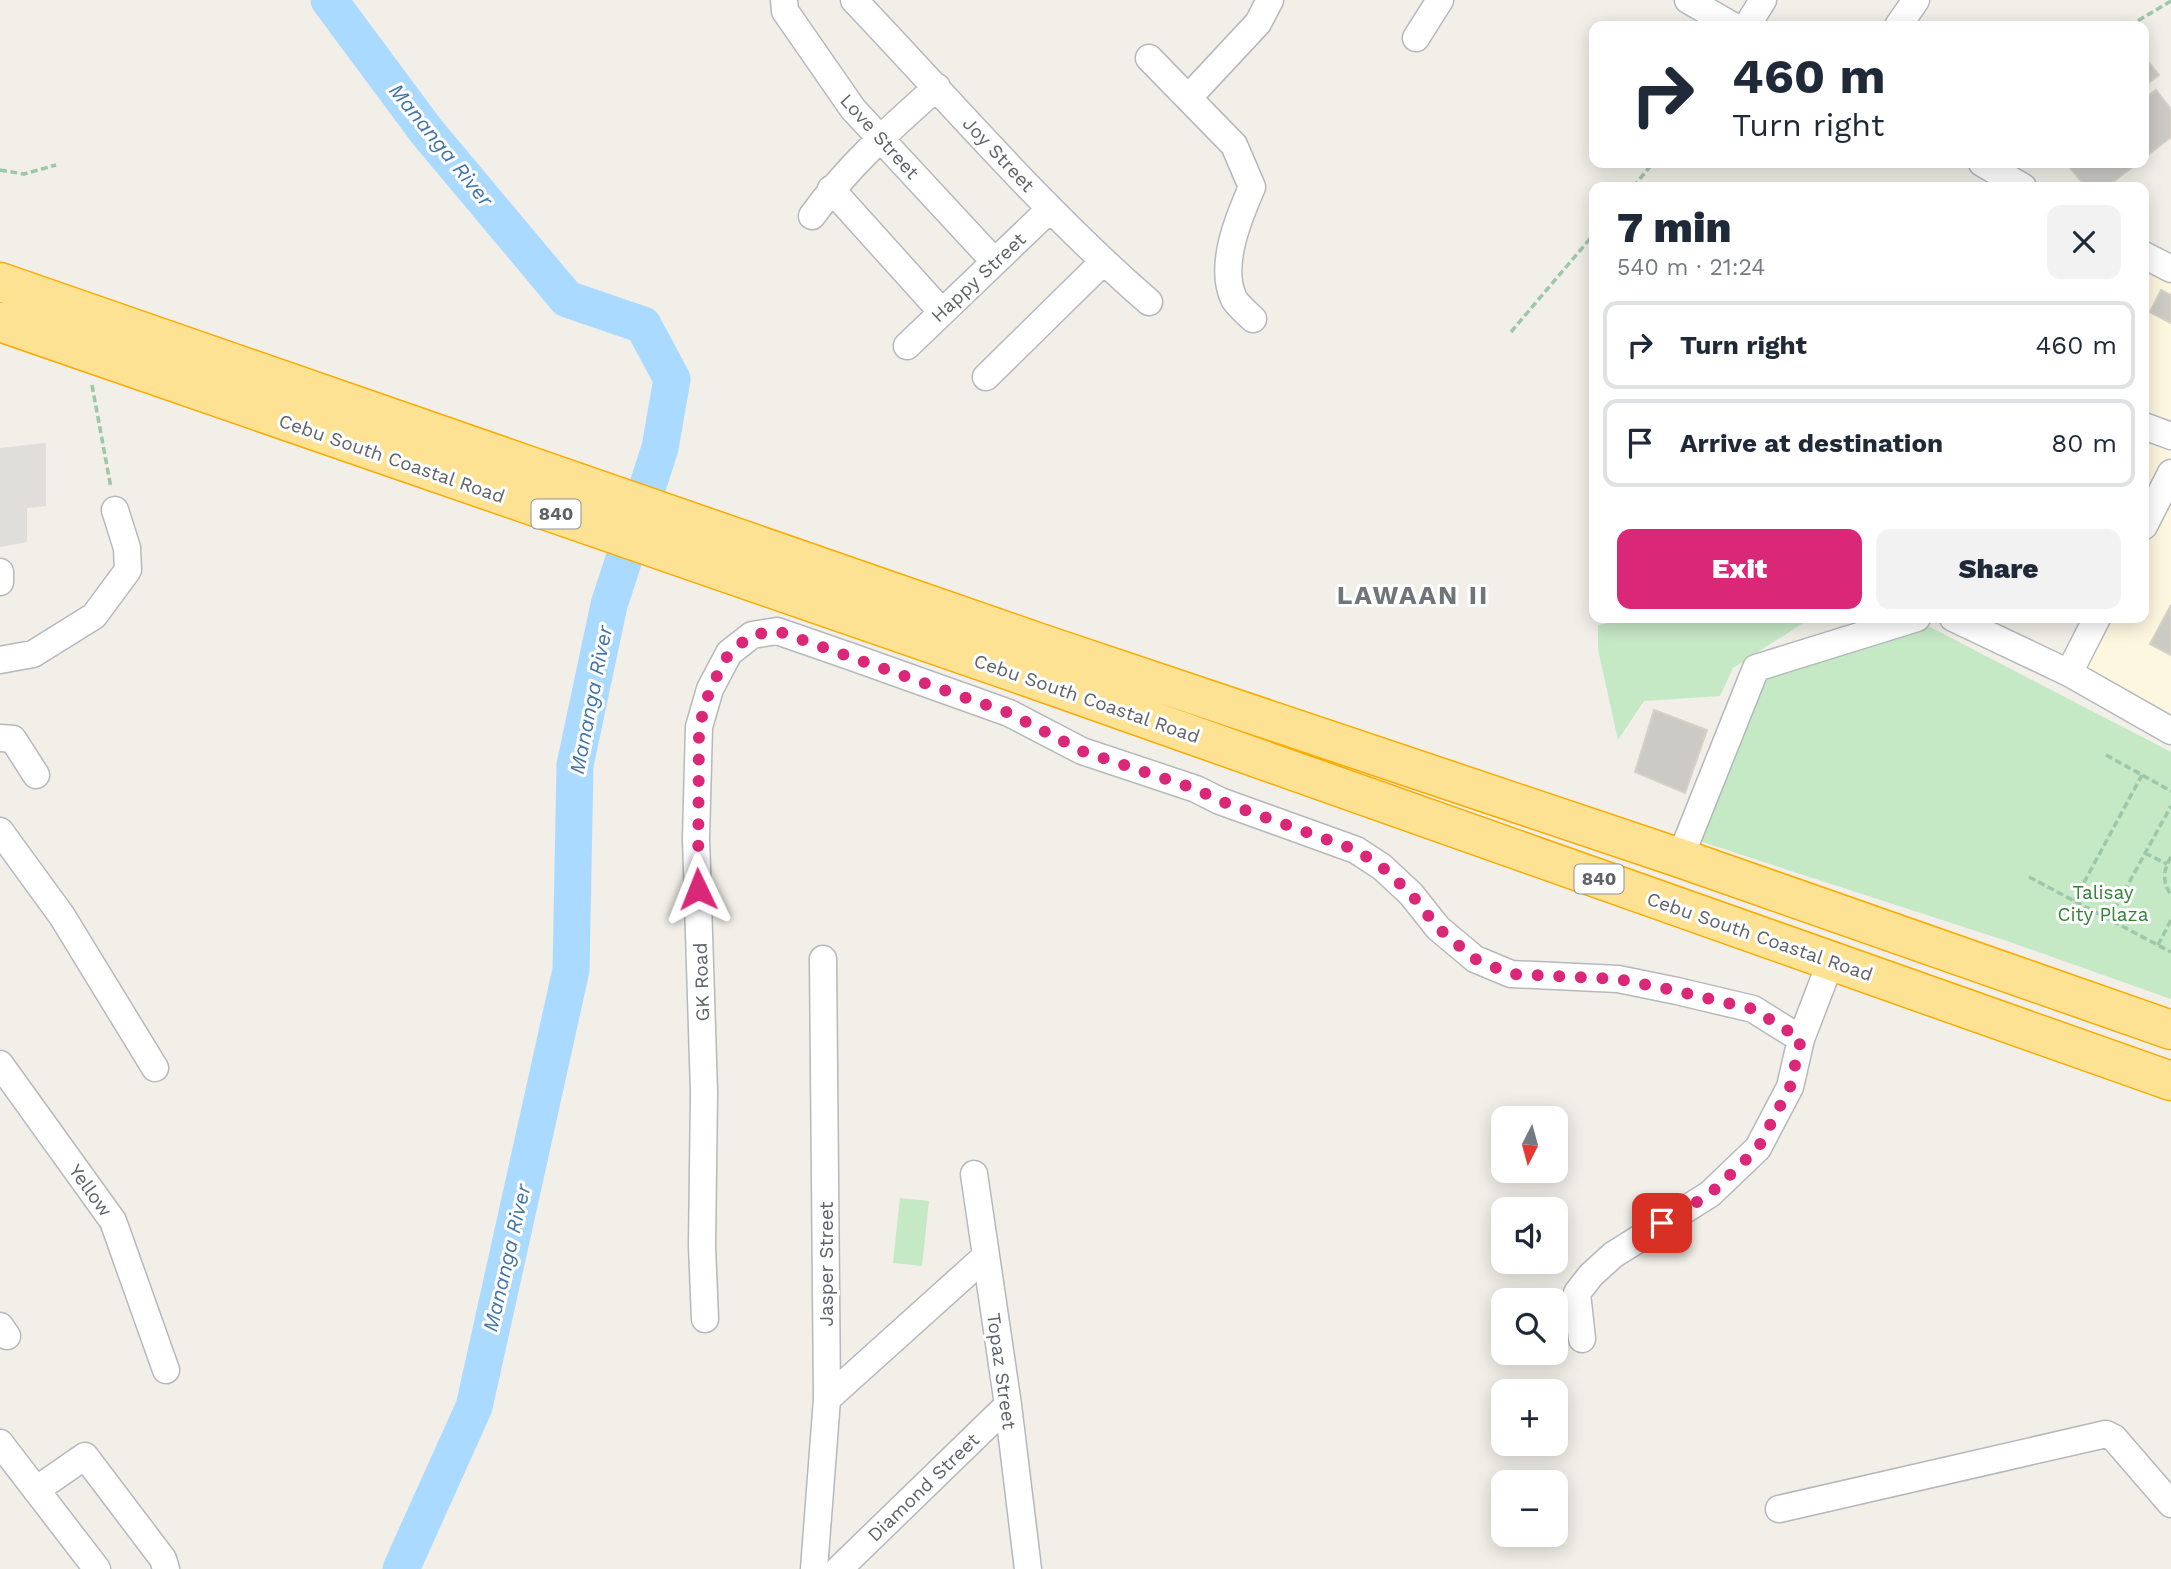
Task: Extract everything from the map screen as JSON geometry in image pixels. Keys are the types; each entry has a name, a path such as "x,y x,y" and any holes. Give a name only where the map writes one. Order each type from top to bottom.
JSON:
{"highway":[{"name":"Cebu South Coastal Road","path":"0,282 90,350"},
{"name":"Cebu South Coastal Road","path":"0,322 1034,660 1680,858 2171,1030"},
{"name":"Cebu South Coastal Road","path":"1034,660 1831,961 2171,1081"}],"street":[{"name":"Love Street","path":"784,0 785,11 845,98 995,261"},
{"name":"Joy Street","path":"854,0 1051,209 1103,262 1149,303"},
{"path":"1189,96 1258,23 1270,0"},
{"path":"1416,38 1440,0"},
{"path":"1688,0 1724,21"},
{"path":"1750,21 1763,0"},
{"path":"1901,21 1916,0"},
{"path":"1149,58 1234,145 1252,187 1238,220 1230,249 1230,283 1235,300 1253,319"},
{"path":"812,216 831,189 880,138 937,87"},
{"path":"1991,168 2014,182"},
{"path":"831,189 941,311"},
{"name":"Happy Street","path":"906,346 1051,209"},
{"path":"2149,258 2171,269"},
{"path":"986,377 1103,262"},
{"path":"2149,428 2171,436"},
{"path":"2149,516 2171,473"},
{"path":"0,660 33,653 94,617 128,570 127,548 115,510"},
{"path":"0,572 0,582"},
{"path":"1680,858 1756,668 1901,623"},
{"path":"1964,623 2069,673 2171,731"},
{"path":"2069,673 2094,623"},
{"name":"GK Road","path":"705,1319 702,1246 704,1092 696,838 699,727 710,689 729,653 752,635 777,631 852,657 1009,713 1082,751 1196,789 1220,801 1356,850 1382,867 1411,894 1438,928 1475,959 1511,974 1618,979 1677,991 1753,1009 1801,1039"},
{"path":"0,738 13,739 36,775"},
{"path":"0,831 62,916 155,1068"},
{"name":"Jasper Street","path":"814,1569 827,1399 823,959"},
{"path":"1582,1339 1577,1293 1583,1283 1613,1255 1710,1194 1758,1148 1790,1087 1801,1039 1831,961"},
{"name":"Yellow","path":"0,1064 113,1221 166,1370"},
{"name":"Topaz Street","path":"974,1174 1028,1569"},
{"path":"827,1399 986,1256"},
{"name":"Diamond Street","path":"839,1569 1007,1405"},
{"path":"1779,1509 2106,1434 2114,1438 2171,1503"},
{"path":"0,1443 97,1569"},
{"path":"37,1490 85,1456 163,1559 166,1569"}],"path":[{"path":"2137,21 2171,1"},
{"path":"0,170 24,174 56,165"},
{"path":"1637,182 1649,168"},
{"path":"1511,332 1589,240"},
{"path":"90,350 115,510"},
{"path":"2105,755 2171,791"},
{"path":"2074,901 2142,775"},
{"path":"2109,919 2171,806"},
{"path":"2145,853 2166,864"},
{"path":"2171,857 2166,864 2164,879 2171,895"},
{"path":"2029,877 2171,952"},
{"path":"2158,945 2171,920"}],"shaded area":[{"path":"2149,268 2171,281 2171,720 2061,660 2082,623 2149,623"},
{"path":"46,443 46,506 27,508 27,542 0,547 0,448"}],"green space":[{"path":"1803,623 1733,668 1720,696 1644,701 1618,740 1598,649 1598,625"},
{"name":"Talisay City Plaza","path":"1930,627 2171,752 2171,999 2007,941 1696,840 1762,673"},
{"path":"900,1198 929,1201 922,1266 893,1263"}],"building":[{"path":"2149,62 2159,75 2149,82"},
{"path":"2156,90 2171,109 2171,137 2149,154 2149,95"},
{"path":"2070,168 2131,168 2113,182 2082,182"},
{"path":"2161,290 2171,295 2171,323 2150,312"},
{"path":"2171,605 2171,655 2150,644"},
{"path":"1654,710 1707,730 1685,793 1635,772"}],"waterway":[{"name":"Mananga River","path":"329,0 427,132 567,299 643,325 672,379 660,448 609,605 575,765 571,970 474,1407 401,1569"}],"district":[{"name":"LAWAAN II","path":"1413,595"}],"route":[{"path":"698,889 696,838 699,727 710,689 729,653 752,635 777,631 1009,713 1082,751 1196,789 1220,801 1356,850 1382,867 1411,894 1438,928 1475,959 1511,974 1618,979 1677,991 1753,1009 1801,1039 1790,1087 1758,1148 1710,1194 1662,1223"}]}
